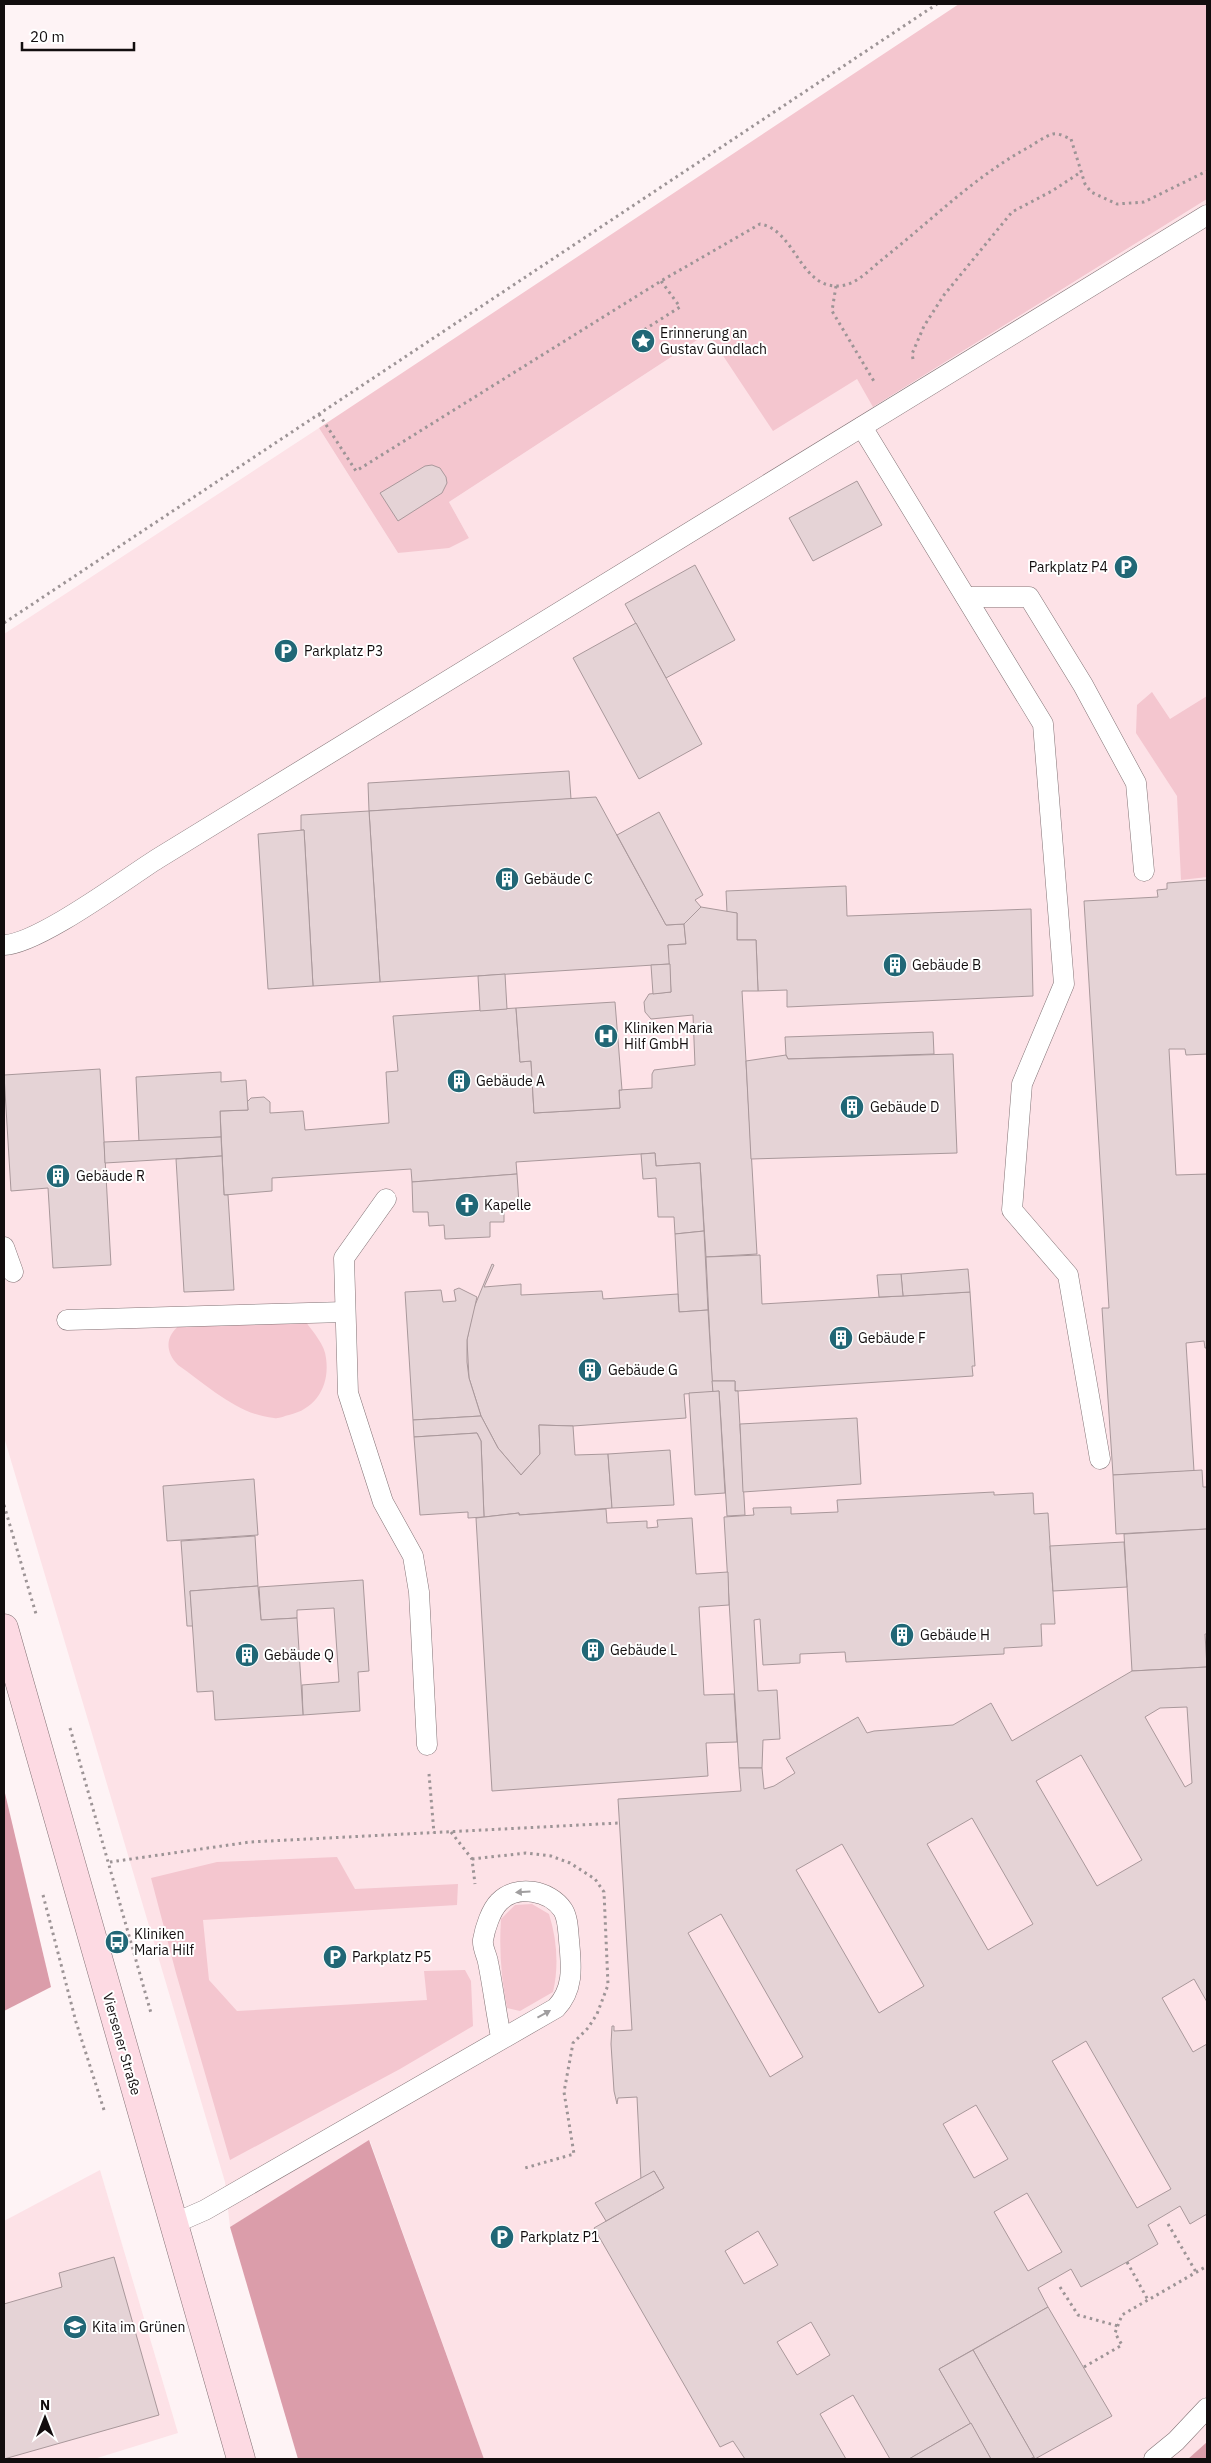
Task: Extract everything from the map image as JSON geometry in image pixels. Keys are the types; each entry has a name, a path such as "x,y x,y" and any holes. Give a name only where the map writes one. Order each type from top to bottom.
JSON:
{"main road":[{"name":"Viersener Straße","path":"4,1628 241,2459"}],"lane":[{"path":"4,945 42,933 166,854 1207,215"},
{"path":"862,427 1043,724 1064,984 1022,1084 1012,1210 1068,1275 1100,1459"},
{"path":"966,597 1029,597 1083,685 1136,783 1144,871"},
{"path":"386,1199 344,1258 348,1392 383,1502 413,1556 419,1592 427,1745"},
{"path":"4,1247 13,1272"},
{"path":"67,1320 345,1312"},
{"path":"173,2224 206,2210 501,2038 556,2008 565,1999 570,1982 572,1968 568,1927 563,1910 552,1899 539,1892 522,1891 510,1894 500,1900 490,1919 482,1942 501,2038"},
{"path":"1154,2459 1176,2441 1207,2408"}],"path":[{"path":"4,623 937,4"},
{"path":"319,414 356,471 661,282 760,224 773,229 817,282 836,286 850,285 920,230 974,182 1007,159 1053,134 1071,139 1080,172 1091,192 1116,204 1131,205 1144,202 1207,171"},
{"path":"917,393 912,354 924,326 944,294 1012,212 1052,191 1080,172"},
{"path":"640,333 680,307 661,282"},
{"path":"836,286 832,311 891,409"},
{"path":"427,1745 434,1833"},
{"path":"73,1870 133,1858 250,1842 619,1823"},
{"path":"1168,2224 1196,2272"},
{"path":"1127,2262 1148,2300"},
{"path":"1084,2367 1122,2345 1115,2333 1122,2315 1207,2266"},
{"path":"1060,2287 1078,2315 1118,2326"}],"shaded area":[{"path":"959,4 1207,4 1207,199 873,407 857,379 773,431 708,333 449,502 469,538 449,548 398,553 319,428"},
{"name":"Kliniken Maria Hilf GmbH","path":"1207,199 1207,2442 1188,2459 484,2459 370,2141 230,2227 225,2182 4,1437 4,634 319,428 398,553 469,538 449,502 708,333 857,379 874,407"},
{"path":"1152,692 1170,719 1207,696 1207,877 1181,880 1177,796 1136,733 1137,705"},
{"path":"306,1322 325,1353 326,1378 314,1402 299,1412 280,1418 261,1416 223,1398 178,1365 169,1350 169,1339 180,1325"},
{"path":"4,1789 51,1987 4,2011"},
{"path":"337,1857 355,1889 458,1884 457,1905 203,1920 209,1980 237,2011 427,2000 424,1971 465,1970 471,1981 473,2026 400,2069 230,2160 176,1973 151,1878 217,1862"},
{"path":"532,1904 549,1914 554,1934 556,1972 553,1992 520,2011 507,2008 501,1964 501,1919 515,1905"},
{"path":"369,2140 484,2459 298,2459 230,2227"},
{"name":"Kita im Grünen","path":"100,2170 178,2433 94,2459 4,2459 4,2221"},
{"path":"1207,2442 1207,2459 1188,2459"}],"building":[{"path":"432,465 440,468 446,477 447,483 442,493 398,521 380,493 425,466"},
{"path":"857,481 882,525 813,561 789,518"},
{"path":"695,565 735,640 666,678 625,604"},
{"path":"636,623 702,744 639,779 573,658"},
{"path":"569,771 571,799 369,811 368,783"},
{"name":"Gebäude C","path":"596,797 666,925 684,924 686,944 668,945 670,964 380,982 369,811"},
{"path":"369,811 380,982 313,986 304,830 301,830 301,815"},
{"path":"659,812 703,895 695,900 701,907 684,924 666,925 617,835"},
{"path":"304,830 313,986 268,989 258,834"},
{"path":"1207,880 1207,1054 1186,1055 1185,1049 1169,1049 1176,1175 1207,1174 1207,1348 1205,1348 1204,1341 1186,1343 1194,1471 1113,1475 1102,1308 1109,1308 1084,901 1158,897 1157,890 1167,889 1167,883"},
{"name":"Gebäude B","path":"846,886 847,916 1031,909 1033,996 787,1007 787,990 758,991 756,940 737,940 737,913 727,913 726,891"},
{"name":"Gebäude A","path":"701,907 737,913 737,940 756,940 758,991 742,991 757,1254 706,1257 700,1163 656,1166 655,1153 516,1162 517,1174 412,1182 411,1169 272,1178 272,1191 224,1195 220,1111 248,1110 247,1102 251,1098 264,1097 270,1102 270,1113 303,1111 305,1130 389,1123 386,1072 398,1071 393,1016 516,1008 520,1062 531,1061 534,1113 620,1108 619,1090 652,1088 652,1074 654,1070 695,1065 693,1015 651,1019 645,1012 644,1002 649,994 671,992 668,945 686,944 684,924"},
{"path":"670,964 671,992 653,994 651,965"},
{"path":"505,974 507,1009 480,1011 478,976"},
{"path":"615,1002 622,1090 619,1090 620,1108 534,1113 531,1061 520,1062 516,1008"},
{"path":"933,1032 934,1054 788,1059 786,1055 785,1037"},
{"name":"Gebäude D","path":"953,1054 957,1153 751,1159 746,1061 786,1055 788,1059"},
{"name":"Gebäude R","path":"100,1069 111,1265 53,1268 48,1188 11,1191 4,1075"},
{"path":"221,1072 221,1082 246,1080 248,1110 220,1111 221,1137 139,1142 136,1077"},
{"path":"221,1137 222,1156 105,1163 104,1142"},
{"path":"655,1153 656,1166 700,1163 704,1231 675,1234 674,1217 658,1217 656,1178 643,1179 641,1154"},
{"path":"222,1156 224,1195 228,1195 234,1290 184,1292 176,1159"},
{"path":"517,1174 519,1204 504,1205 504,1222 490,1222 490,1237 445,1239 444,1225 429,1226 428,1212 413,1212 412,1182"},
{"path":"704,1231 708,1310 679,1312 675,1234"},
{"name":"Gebäude F","path":"760,1255 762,1304 970,1292 975,1366 972,1366 973,1376 738,1391 735,1391 735,1381 712,1381 706,1257"},
{"name":"Gebäude G","path":"492,1264 494,1265 484,1287 521,1284 521,1295 602,1291 603,1299 678,1294 679,1312 708,1310 713,1392 684,1394 686,1418 573,1426 539,1425 540,1454 521,1475 498,1448 481,1416 469,1378 467,1340 473,1310"},
{"path":"968,1269 970,1292 903,1296 901,1274"},
{"path":"901,1274 903,1296 879,1297 877,1275"},
{"path":"459,1288 477,1297 467,1340 467,1362 469,1378 481,1416 413,1420 405,1292 441,1290 443,1302 456,1301 454,1290"},
{"path":"712,1381 735,1381 735,1391 738,1391 745,1515 727,1516 719,1391 713,1392"},
{"path":"719,1391 725,1493 695,1495 689,1393"},
{"path":"481,1416 498,1448 521,1475 540,1454 539,1425 573,1426 575,1455 608,1454 612,1508 519,1515 519,1513 484,1517 481,1441 477,1433 414,1437 413,1420"},
{"path":"857,1418 861,1484 743,1492 740,1424"},
{"path":"477,1433 481,1441 484,1517 468,1518 468,1512 420,1515 414,1437"},
{"path":"670,1450 674,1505 612,1508 608,1454"},
{"path":"1202,1470 1203,1487 1207,1487 1207,1529 1116,1534 1113,1475"},
{"path":"254,1479 258,1535 167,1541 163,1486"},
{"name":"Gebäude H","path":"994,1492 994,1495 1033,1493 1034,1514 1048,1513 1055,1624 1041,1624 1042,1646 1004,1648 1004,1654 846,1662 845,1652 800,1654 800,1663 763,1665 760,1619 754,1620 758,1691 777,1690 780,1739 763,1740 762,1768 739,1768 724,1517 754,1515 753,1508 791,1507 791,1514 838,1512 837,1500"},
{"name":"Gebäude L","path":"606,1509 607,1523 647,1521 647,1528 658,1527 657,1520 692,1518 696,1574 728,1572 729,1605 699,1607 704,1695 734,1694 737,1742 706,1743 708,1776 492,1791 476,1518 519,1513 519,1515"},
{"path":"1207,1529 1207,1634 1205,1634 1207,1667 1132,1671 1124,1534"},
{"path":"255,1536 258,1586 190,1591 193,1626 187,1626 181,1541"},
{"path":"1124,1542 1127,1587 1053,1591 1050,1546"},
{"path":"363,1580 369,1671 358,1672 360,1711 303,1715 302,1685 339,1682 334,1608 297,1610 297,1618 261,1620 259,1587"},
{"name":"Gebäude Q","path":"258,1586 261,1620 297,1618 303,1715 215,1720 213,1691 197,1692 190,1591"},
{"path":"1207,1667 1207,2002 1194,1979 1162,1998 1193,2052 1207,2044 1207,2214 1190,2224 1180,2206 1148,2225 1158,2244 1127,2262 1081,2287 1071,2269 1038,2288 1048,2307 939,2369 971,2423 909,2459 890,2459 853,2395 820,2414 846,2459 745,2459 733,2441 720,2447 594,2228 664,2188 654,2171 641,2180 637,2097 618,2098 617,2104 614,2091 611,2044 612,2026 614,2026 614,2031 632,2030 618,1799 741,1791 739,1768 762,1768 764,1789 774,1786 795,1773 786,1758 858,1717 867,1733 953,1725 991,1703 1012,1741 1132,1671","holes":["1187,1707 1192,1783 1185,1787 1145,1717 1160,1708","1081,1755 1142,1860 1097,1886 1036,1781","972,1818 1033,1924 988,1950 927,1844","842,1844 924,1986 879,2013 796,1870","721,1914 803,2057 770,2077 688,1933","1086,2041 1171,2189 1137,2208 1052,2061","976,2105 1008,2159 974,2178 943,2124","1027,2193 1062,2252 1028,2271 994,2212","758,2231 778,2265 744,2284 725,2251","811,2322 830,2355 797,2375 777,2342"]},
{"path":"654,2171 664,2188 606,2221 595,2203"},
{"path":"114,2257 159,2415 4,2459 4,2304 62,2287 59,2273"},
{"path":"1048,2307 1112,2416 1035,2459 973,2350"},
{"path":"973,2350 1034,2457 1030,2459 991,2459 939,2369"},
{"path":"971,2423 991,2459 909,2459"}],"place":[{"name":"Erinnerung an Gustav Gundlach","path":"643,341"},
{"name":"Parkplatz P4","path":"1126,567"},
{"name":"Parkplatz P3","path":"286,651"},
{"name":"Gebäude C","path":"507,879"},
{"name":"Gebäude B","path":"895,965"},
{"name":"Kliniken Maria Hilf GmbH","path":"606,1036"},
{"name":"Gebäude A","path":"459,1081"},
{"name":"Gebäude D","path":"852,1107"},
{"name":"Gebäude R","path":"58,1176"},
{"name":"Kapelle","path":"467,1205"},
{"name":"Gebäude F","path":"841,1338"},
{"name":"Gebäude G","path":"590,1370"},
{"name":"Gebäude H","path":"902,1635"},
{"name":"Gebäude L","path":"593,1650"},
{"name":"Gebäude Q","path":"247,1655"},
{"name":"Kliniken Maria Hilf","path":"117,1942"},
{"name":"Parkplatz P5","path":"335,1957"},
{"name":"Parkplatz P1","path":"502,2237"},
{"name":"Kita im Grünen","path":"75,2327"}]}
